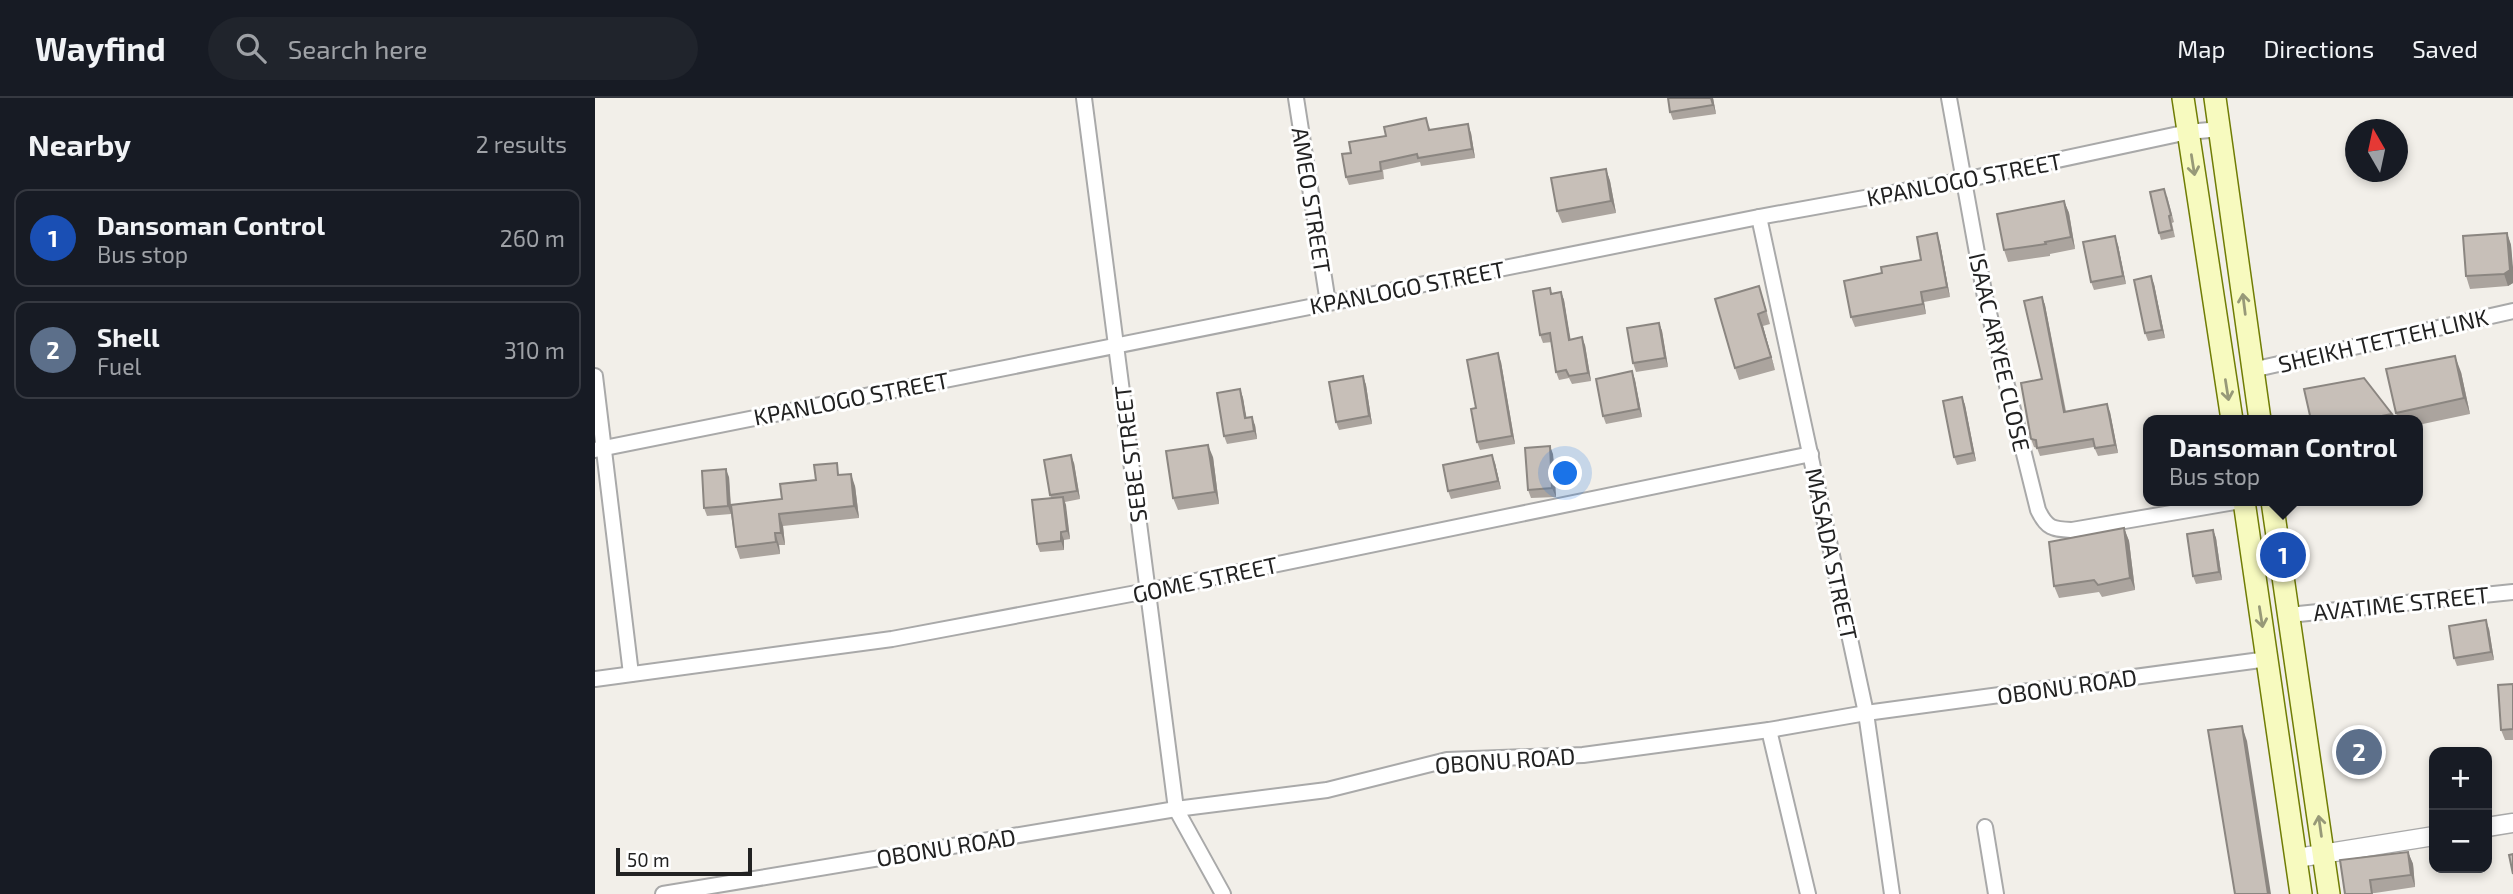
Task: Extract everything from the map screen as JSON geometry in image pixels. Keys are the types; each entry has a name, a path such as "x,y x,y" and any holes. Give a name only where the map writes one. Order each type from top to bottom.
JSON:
{"main road":[{"path":"2183,98 2231,415"},
{"path":"2215,98 2259,415"},
{"path":"2244,506 2301,894"},
{"path":"2273,506 2329,894"}],"street":[{"name":"SEBE STREET","path":"1084,98 1176,809"},
{"name":"AMEO STREET","path":"1296,98 1328,303"},
{"name":"ISAAC ARYEE CLOSE","path":"1949,98 1985,297 2043,522 2054,528 2073,530 2214,506"},
{"name":"KPANLOGO STREET","path":"599,449 1759,217 1964,180 2188,132 2220,129"},
{"name":"MASADA STREET","path":"1759,217 1866,713 1892,894"},
{"name":"SHEIKH TETTEH LINK","path":"2252,370 2513,311"},
{"path":"595,376 599,449 631,674"},
{"name":"GOME STREET","path":"595,679 892,639 1147,591 1811,454"},
{"name":"AVATIME STREET","path":"2289,615 2513,592"},
{"name":"OBONU ROAD","path":"663,894 1176,809 1327,790 1447,760 1583,755 1769,730 1866,713 2268,659"},
{"path":"1769,730 1808,894"},
{"path":"1176,809 1223,894"},
{"path":"2492,826 2513,823"},
{"path":"1985,827 1996,894"},
{"path":"2297,858 2429,837"}],"building":[{"path":"1668,98 1711,98 1713,105 1670,112"},
{"path":"1426,118 1429,130 1468,124 1472,149 1418,158 1417,154 1380,162 1381,171 1346,177 1342,154 1351,153 1349,142 1386,136 1384,127"},
{"path":"1606,169 1611,201 1557,211 1551,178"},
{"path":"2164,189 2172,230 2159,233 2150,192"},
{"path":"2064,201 2071,237 2045,242 2046,244 2004,250 1997,214"},
{"path":"1937,233 1947,287 1921,292 1923,304 1851,317 1844,281 1882,273 1881,267 1921,260 1917,237"},
{"path":"2507,233 2510,270 2504,274 2466,276 2463,236"},
{"path":"2115,236 2123,276 2091,282 2083,242"},
{"path":"2151,276 2162,330 2145,333 2134,280"},
{"path":"1759,286 1766,311 1758,314 1771,357 1735,368 1715,299"},
{"path":"1550,288 1551,294 1561,292 1569,340 1582,337 1588,373 1569,376 1566,370 1556,372 1550,333 1540,335 1533,291"},
{"path":"2042,297 2064,412 2107,404 2115,445 2095,448 2093,439 2037,448 2036,440 2031,439 2021,383 2042,379 2024,301"},
{"path":"1659,323 1665,358 1633,363 1627,328"},
{"path":"1498,353 1512,436 1477,442 1471,409 1476,408 1467,360"},
{"path":"2455,356 2464,398 2396,413 2386,369"},
{"path":"1632,371 1639,409 1603,416 1596,379"},
{"path":"1363,376 1369,416 1336,422 1329,382"},
{"path":"2364,378 2392,414 2310,415 2304,389"},
{"path":"1240,389 1245,418 1252,417 1254,431 1224,436 1217,393"},
{"path":"1962,397 1973,453 1954,457 1943,401"},
{"path":"1208,445 1215,492 1173,498 1166,451"},
{"path":"1550,446 1552,488 1528,490 1525,448"},
{"path":"1071,455 1077,491 1050,495 1044,460"},
{"path":"1492,455 1498,481 1448,491 1443,465"},
{"path":"837,463 838,475 851,474 854,506 779,514 781,533 775,533 776,542 736,547 731,505 782,499 780,484 816,480 814,465"},
{"path":"726,469 728,506 704,508 702,471"},
{"path":"1063,497 1067,531 1061,532 1061,541 1037,544 1032,500"},
{"path":"2124,528 2130,578 2098,585 2094,580 2054,586 2049,542"},
{"path":"2213,530 2219,572 2193,576 2187,534"},
{"path":"2486,620 2491,652 2454,658 2449,626"},
{"path":"2513,684 2513,729 2501,730 2498,685"},
{"path":"2242,726 2268,894 2235,894 2208,730"},
{"path":"2408,852 2411,875 2370,880 2372,894 2345,894 2340,860"},
{"path":"2513,854 2513,874 2509,855"}],"place":[{"name":"Dansoman Control","path":"2283,555"},
{"name":"Shell","path":"2359,752"}]}
